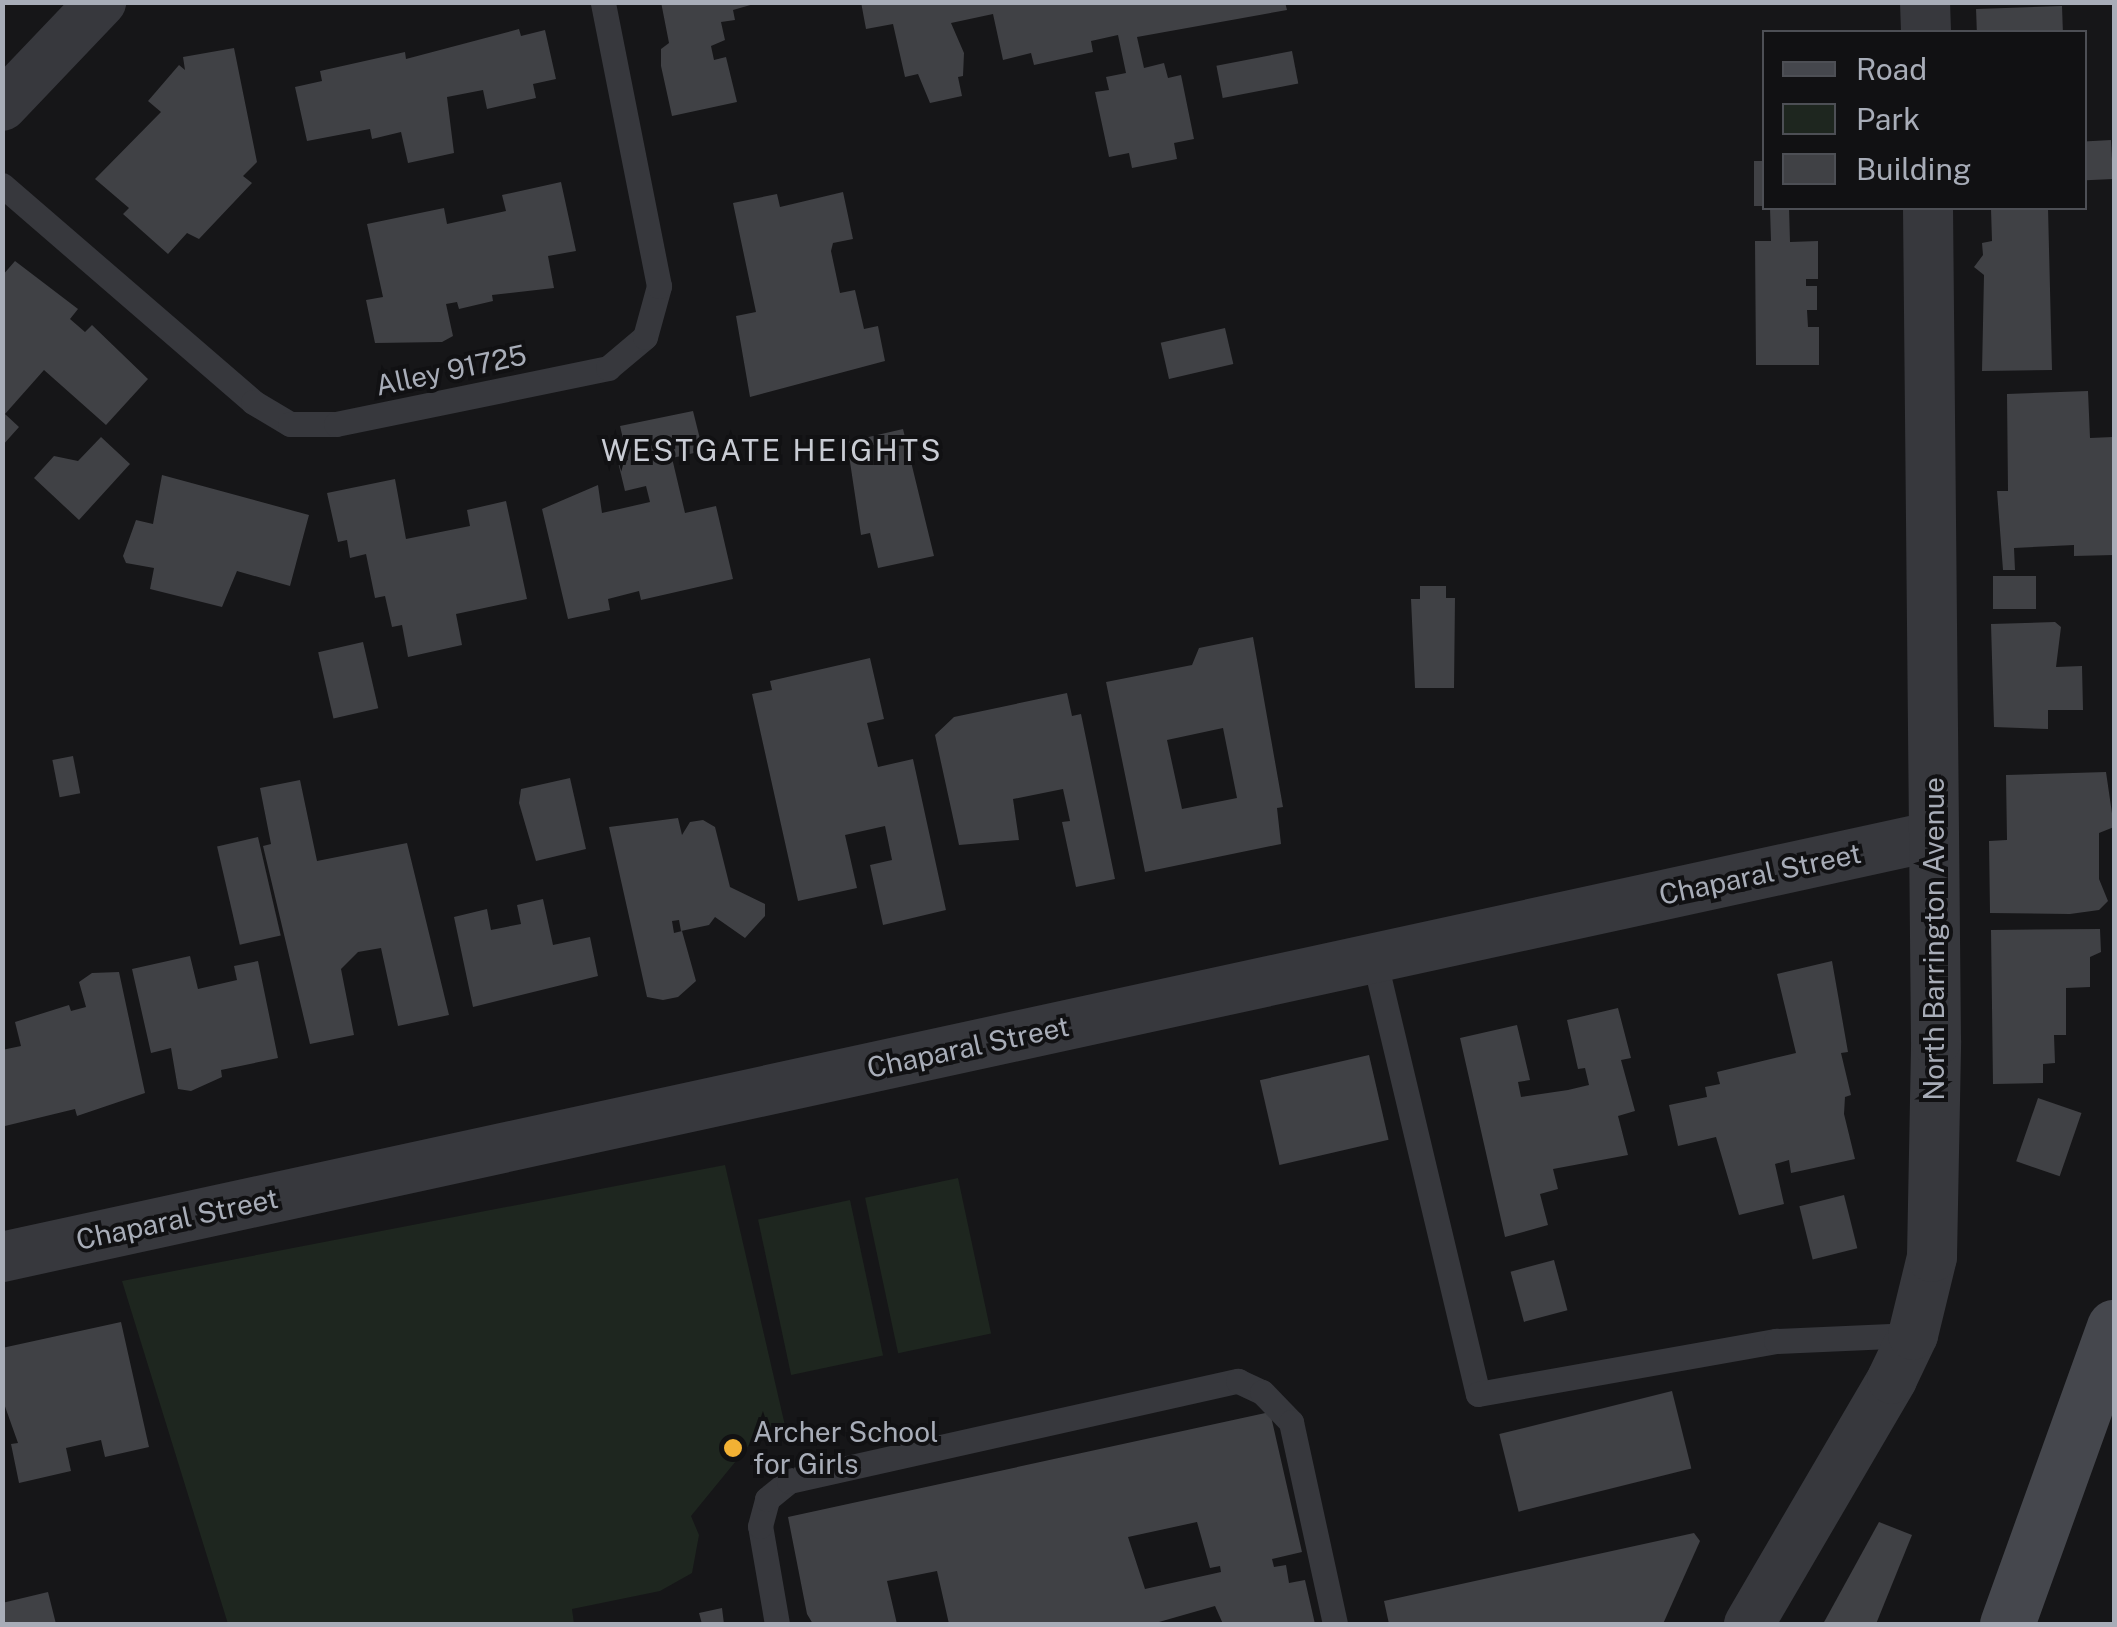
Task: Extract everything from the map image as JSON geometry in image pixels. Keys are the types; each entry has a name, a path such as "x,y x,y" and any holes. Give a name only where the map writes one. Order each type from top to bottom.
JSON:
{"main road":[{"path":"2007,1624 2114,1327"}],"street":[{"path":"2,106 101,2"},
{"path":"1925,2 1926,30"},
{"name":"North Barrington Avenue","path":"1748,1624 1913,1335 1932,1257 1934,836 1928,210"},
{"name":"Chaparal Street","path":"2,1257 1934,836"}],"lane":[{"name":"Alley 91725","path":"2,185 253,402 290,424 336,424 608,368 645,338 659,286 603,2"},
{"path":"1374,958 1478,1394 1776,1341 1913,1335"},
{"path":"777,1624 760,1526 767,1499 789,1481 1238,1382 1262,1392 1291,1422 1334,1624"}],"green space":[{"path":"725,1165 786,1430 749,1445 691,1516 699,1535 692,1573 660,1591 572,1609 574,1624 228,1624 122,1281"},
{"path":"958,1178 991,1334 898,1353 865,1198"},
{"path":"850,1200 883,1356 791,1375 758,1220"}],"building":[{"path":"661,2 761,2 733,10 735,20 721,22 725,40 711,46 714,60 726,57 737,102 672,116 661,66 661,49 669,43"},
{"path":"861,2 1285,2 1287,10 1137,37 1144,68 1164,63 1168,78 1181,75 1194,139 1174,143 1177,159 1132,168 1129,153 1109,157 1095,92 1109,90 1106,77 1126,73 1118,35 1091,41 1093,52 1034,65 1031,53 1003,60 993,14 951,23 964,53 963,76 958,77 962,96 930,103 918,74 905,77 893,24 866,29"},
{"path":"2062,6 2063,30 1977,30 1976,9"},
{"path":"519,29 521,36 545,30 556,79 533,84 536,98 487,109 483,90 447,97 454,153 408,163 401,132 372,139 370,129 307,141 295,87 322,81 320,71 405,52 406,59"},
{"path":"234,48 257,162 243,176 252,183 199,239 187,233 168,254 123,214 129,208 95,179 161,112 148,101 179,65 185,70 183,57"},
{"path":"1292,51 1298,83 1223,98 1216,66"},
{"path":"2111,140 2113,179 2087,180 2087,141"},
{"path":"1754,161 1762,161 1762,206 1754,206"},
{"path":"561,182 576,251 548,256 554,288 492,295 493,301 459,309 457,302 446,304 453,336 442,342 375,343 366,300 383,297 367,224 444,208 447,224 506,211 502,195"},
{"path":"843,192 853,239 833,243 831,251 840,293 855,290 864,329 878,326 885,361 750,397 736,316 756,312 733,203 777,194 780,207"},
{"path":"1770,210 1789,210 1790,242 1818,241 1818,279 1806,279 1806,286 1817,286 1817,310 1807,310 1808,327 1819,327 1819,365 1756,365 1755,241 1771,241"},
{"path":"1991,210 2048,210 2052,370 1982,371 1984,275 1974,267 1983,255 1982,243 1992,241"},
{"path":"15,261 78,309 70,319 85,332 92,325 148,379 106,425 44,370 5,414 19,427 2,446 2,276"},
{"path":"1225,328 1233,364 1169,379 1161,343"},
{"path":"2088,391 2090,438 2113,437 2114,443 2114,555 2074,556 2074,545 2014,548 2015,570 2003,570 1997,491 2008,491 2007,394"},
{"path":"693,411 703,451 672,458 685,513 716,506 733,579 641,600 639,591 608,599 610,610 568,619 542,509 598,485 602,513 650,502 646,486 625,491 618,462 628,460 620,426"},
{"path":"903,429 934,556 878,568 870,533 861,535 847,442"},
{"path":"101,437 130,464 79,520 34,478 54,456 78,461"},
{"path":"162,475 309,515 290,586 237,571 222,607 150,589 154,568 126,563 123,556 136,520 153,524"},
{"path":"395,479 406,539 470,526 467,510 506,501 527,599 456,614 462,645 408,657 402,625 392,627 385,596 375,598 366,554 350,558 347,540 338,542 327,493"},
{"path":"1993,576 2036,576 2036,609 1993,609"},
{"path":"1420,586 1446,586 1446,598 1455,598 1454,688 1415,688 1411,599 1420,599"},
{"path":"2055,622 2061,627 2056,667 2082,666 2083,710 2048,710 2048,729 1994,727 1991,624"},
{"path":"1253,637 1283,807 1277,808 1281,844 1145,872 1106,682 1192,665 1199,648","holes":["1223,728 1237,798 1182,809 1167,740"]},
{"path":"363,642 378,708 333,719 318,652"},
{"path":"870,658 884,719 867,723 878,767 913,759 946,910 883,925 870,865 892,860 885,826 845,835 857,888 798,901 752,694 772,690 770,681"},
{"path":"1067,693 1072,716 1081,714 1115,879 1076,887 1062,822 1070,821 1063,789 1013,799 1019,840 959,845 935,735 954,717"},
{"path":"73,756 80,793 60,797 52,760"},
{"path":"2106,772 2114,827 2099,833 2099,879 2108,901 2099,910 2070,914 1990,913 1989,841 2007,840 2006,775"},
{"path":"570,778 586,849 536,861 519,803 521,789"},
{"path":"300,780 317,861 407,843 449,1015 398,1026 381,948 358,952 341,969 354,1035 310,1044 263,846 271,844 260,788"},
{"path":"678,818 682,835 690,822 703,820 715,827 730,887 765,904 765,916 745,938 715,917 709,925 681,931 679,920 672,921 674,933 682,931 696,981 678,997 663,1000 647,997 609,827"},
{"path":"258,837 281,935 240,945 217,846"},
{"path":"543,899 553,945 590,937 598,976 473,1007 454,917 487,909 491,930 521,924 517,905"},
{"path":"2100,929 2101,952 2090,957 2090,987 2066,988 2066,1035 2054,1035 2055,1063 2043,1064 2043,1083 1993,1084 1991,930"},
{"path":"190,956 198,989 237,980 234,966 258,961 278,1058 221,1070 222,1077 191,1091 178,1089 171,1048 151,1053 132,969"},
{"path":"1832,961 1848,1052 1841,1053 1851,1095 1845,1097 1844,1114 1855,1159 1791,1173 1789,1160 1775,1164 1784,1204 1739,1215 1716,1137 1678,1146 1669,1105 1707,1097 1705,1087 1720,1084 1717,1072 1796,1053 1777,974"},
{"path":"119,972 145,1093 77,1116 75,1109 5,1126 2,1050 21,1046 15,1022 69,1005 71,1011 86,1007 79,982 92,973"},
{"path":"1618,1008 1631,1058 1621,1060 1635,1111 1618,1116 1628,1155 1553,1169 1558,1189 1540,1194 1548,1225 1505,1237 1460,1038 1517,1025 1530,1080 1518,1082 1521,1097 1568,1090 1589,1085 1585,1068 1578,1069 1567,1020"},
{"path":"1369,1055 1389,1140 1279,1165 1260,1080"},
{"path":"2038,1098 2081,1113 2060,1176 2016,1161"},
{"path":"1844,1195 1857,1248 1813,1259 1799,1206"},
{"path":"1554,1260 1567,1310 1524,1322 1511,1272"},
{"path":"121,1322 149,1447 105,1457 101,1440 66,1448 71,1471 19,1483 11,1444 18,1443 2,1398 2,1348"},
{"path":"1672,1391 1691,1469 1519,1512 1499,1434"},
{"path":"1270,1412 1302,1552 1272,1559 1274,1567 1286,1565 1289,1583 1305,1580 1315,1624 1223,1624 1215,1606 1152,1624 949,1624 937,1571 887,1581 897,1624 813,1624 807,1614 788,1517","holes":["1197,1522 1210,1568 1220,1566 1221,1572 1145,1589 1128,1537"]},
{"path":"1879,1522 1912,1535 1876,1624 1823,1624"},
{"path":"1694,1533 1700,1541 1663,1624 1389,1624 1384,1601"},
{"path":"48,1592 56,1624 2,1624 2,1603"},
{"path":"722,1608 724,1624 702,1624 699,1613"}],"place":[{"name":"Archer School for Girls","path":"733,1448"}],"district":[{"name":"WESTGATE HEIGHTS","path":"772,450"}]}
